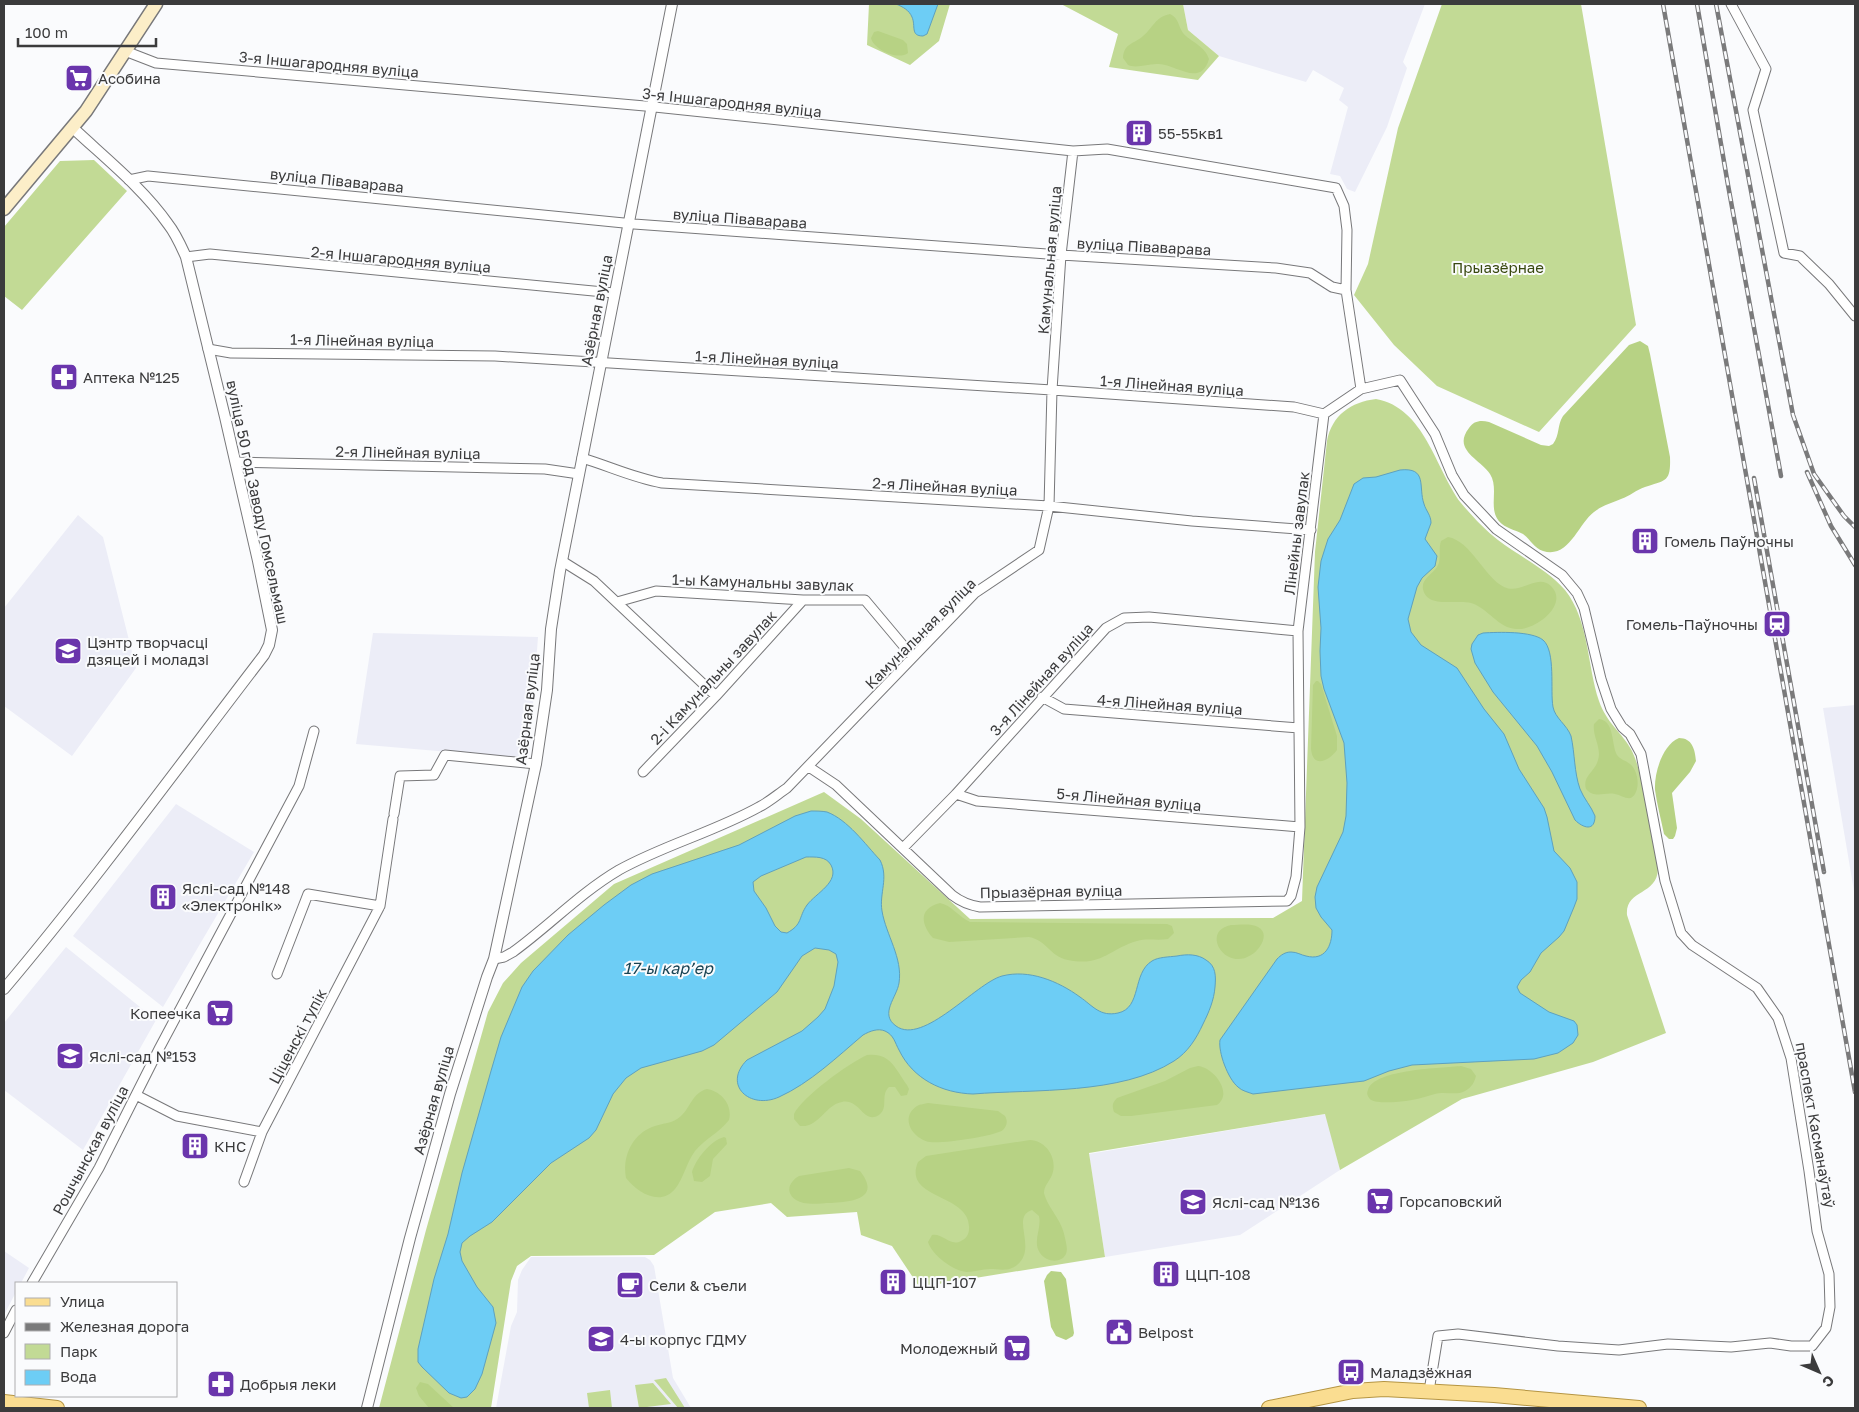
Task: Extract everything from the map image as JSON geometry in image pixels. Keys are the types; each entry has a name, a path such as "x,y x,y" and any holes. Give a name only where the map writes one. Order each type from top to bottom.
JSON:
{"main road":[{"path":"4,209 73,128 156,4"},
{"path":"1278,1407 1353,1391 1384,1389 1494,1394 1639,1408"},
{"path":"4,1402 57,1408"}],"street":[{"name":"Азёрная вуліца","path":"367,1408 410,1238 450,1094 486,976 494,959 536,764 547,690 550,629 578,474 672,4"},
{"path":"1731,4 1766,69 1753,110 1784,253 1800,256 1829,284 1855,316"},
{"name":"3-я Іншагародняя вуліца","path":"125,51 156,62 652,107 1073,151 1107,148 1336,188 1344,206 1347,230 1346,290"},
{"name":"вуліца 50 год Заводу Гомсельмаш","path":"4,989 141,817 264,655 269,645 272,630 236,462 186,257 169,224 129,180 73,128"},
{"name":"Камунальная вуліца","path":"494,959 504,957 513,952 587,890 619,870 662,849 760,807 787,788 809,767 912,656 975,593 1039,550 1049,506 1052,390 1061,255 1073,151"},
{"name":"вуліца Піваварава","path":"129,180 148,176 628,223 1061,255 1276,268 1310,273 1332,287 1346,290"},
{"name":"2-я Іншагародняя вуліца","path":"186,257 210,254 614,293"},
{"path":"1324,414 1360,389 1346,290"},
{"name":"1-я Лінейная вуліца","path":"208,349 231,352 495,356 1052,390 1294,407 1324,414"},
{"name":"праспект Касманаўтаў","path":"1360,389 1400,380 1435,434 1452,475 1464,495 1496,529 1562,575 1577,593 1584,608 1601,679 1611,709 1622,727 1630,734 1641,754 1666,880 1681,933 1698,949 1757,988 1778,1018 1791,1058 1817,1232 1829,1274 1830,1307 1826,1328 1812,1346 1770,1343 1731,1347 1668,1344 1619,1350 1558,1346 1458,1334 1438,1336 1429,1391"},
{"name":"Лінейны завулак","path":"1286,901 1291,896 1296,877 1300,828 1298,631 1324,414"},
{"name":"2-я Лінейная вуліца","path":"582,458 612,466 629,475 662,483 1049,506 1192,521 1311,530"},
{"name":"2-я Лінейная вуліца","path":"236,462 545,469 578,474"},
{"path":"562,561 594,581 716,696"},
{"name":"1-ы Камунальны завулак","path":"617,602 656,591 803,600 865,600 912,656"},
{"name":"2-і Камунальны завулак","path":"643,772 716,696 803,600"},
{"name":"3-я Лінейная вуліца","path":"903,848 956,794 1106,628 1124,618 1148,617 1298,631"},
{"name":"4-я Лінейная вуліца","path":"1042,698 1064,709 1299,728"},
{"name":"Рошчынская вуліца","path":"33,1282 90,1184 299,786 314,732"},
{"name":"Ціценскі тупік","path":"244,1182 262,1132 380,906 400,776 434,774 445,755 536,764"},
{"name":"Прыазёрная вуліца","path":"809,767 836,785 952,895 960,902 969,906 1286,901"},
{"name":"5-я Лінейная вуліца","path":"956,794 977,800 1300,828"},
{"path":"277,974 308,894 380,906"},
{"path":"136,1095 177,1116 262,1132"},
{"path":"4,1333 15,1312"}],"shaded area":[{"path":"1183,4 1425,4 1403,62 1407,68 1387,127 1355,192 1347,189 1340,176 1330,174 1348,107 1339,100 1344,88 1313,70 1306,82 1219,56 1188,30"},
{"name":"Цэнтр творчасці дзяцей і моладзі","path":"78,515 103,537 136,668 72,756 4,706 4,608"},
{"path":"373,633 538,637 529,759 356,744"},
{"path":"1855,705 1855,897 1823,708"},
{"path":"176,804 254,852 163,1007 73,936"},
{"name":"Яслі-сад №153","path":"66,947 156,1020 83,1150 4,1090 4,1023"},
{"name":"Яслі-сад №136","path":"1326,1114 1340,1170 1240,1235 1105,1257 1089,1154"},
{"path":"4,1251 29,1268 22,1282 15,1282 15,1294 4,1315"},
{"path":"531,1257 645,1257 650,1260 654,1266 673,1378 691,1408 496,1408 511,1326 517,1312 518,1280"}],"green space":[{"path":"869,4 950,4 939,41 910,65 867,45"},
{"path":"1061,4 1183,4 1188,30 1219,56 1198,80 1109,67 1118,34"},
{"name":"Прыазёрнае","path":"1442,4 1581,4 1636,325 1539,432 1437,386 1394,345 1354,295 1368,264 1398,128"},
{"path":"1170,14 1177,20 1183,33 1201,47 1207,55 1209,59 1205,68 1200,72 1194,73 1159,64 1128,65 1123,58 1125,49 1143,36 1161,18"},
{"path":"878,31 903,40 907,44 908,53 898,56 881,50 871,38 874,32"},
{"path":"94,160 127,191 22,310 4,296 4,227 60,161"},
{"path":"1640,341 1648,346 1650,354 1670,457 1668,476 1662,481 1642,488 1597,510 1588,517 1572,539 1560,550 1552,552 1540,550 1523,534 1504,526 1497,519 1494,507 1493,480 1486,469 1469,454 1464,442 1465,436 1473,424 1483,421 1541,445 1549,446 1553,444 1563,416 1629,345"},
{"path":"1376,399 1393,405 1406,414 1427,441 1461,503 1488,532 1542,569 1558,583 1573,602 1579,615 1595,687 1602,709 1632,751 1641,778 1658,869 1652,884 1631,901 1627,915 1666,1033 1593,1062 1462,1099 1340,1170 1325,1114 1089,1153 1105,1257 926,1286 918,1285 892,1246 861,1235 857,1212 787,1217 771,1203 715,1212 654,1255 531,1256 517,1266 511,1281 491,1408 379,1408 426,1230 488,1012 503,983 521,963 614,884 824,792 861,819 970,919 1273,918 1302,901 1315,552 1327,441 1333,424 1344,411 1358,403"},
{"path":"1448,537 1464,545 1490,576 1504,587 1510,589 1540,582 1551,586 1556,593 1556,601 1553,608 1532,626 1516,629 1498,622 1483,609 1471,603 1443,602 1430,599 1423,589 1423,585 1425,579 1435,570 1438,564 1441,541"},
{"path":"1316,681 1321,684 1337,736 1337,750 1326,760 1322,761 1315,759 1311,749 1313,685"},
{"path":"1599,719 1608,724 1610,728 1617,755 1630,764 1635,771 1638,781 1636,791 1631,798 1615,794 1593,794 1586,789 1587,777 1599,756 1594,724"},
{"path":"1679,738 1690,742 1695,752 1696,761 1690,772 1672,793 1677,828 1673,839 1669,839 1664,834 1655,783 1660,761 1664,753"},
{"path":"940,903 948,906 970,922 1167,924 1172,926 1174,933 1168,939 1137,941 1097,959 1080,962 1062,958 1040,942 1029,937 949,942 933,938 924,922 925,913 928,909"},
{"path":"1231,925 1252,925 1262,930 1264,938 1254,953 1241,959 1225,955 1220,949 1217,935 1222,929"},
{"path":"867,1055 881,1056 891,1062 909,1089 907,1095 901,1096 895,1087 889,1087 885,1094 884,1109 879,1115 869,1117 853,1104 842,1102 831,1107 812,1124 800,1126 794,1119 794,1114 806,1099 838,1073"},
{"path":"1198,1066 1210,1071 1220,1081 1223,1094 1222,1100 1217,1105 1131,1116 1121,1116 1114,1112 1113,1105 1117,1098 1165,1081"},
{"path":"1461,1066 1471,1069 1476,1076 1471,1086 1462,1092 1439,1093 1423,1098 1388,1102 1371,1100 1367,1093 1373,1083 1395,1074"},
{"path":"707,1089 717,1093 725,1100 730,1114 729,1120 695,1151 678,1185 669,1194 663,1197 649,1196 636,1188 626,1178 625,1170 627,1155 634,1141 639,1135 652,1127 678,1119 698,1094"},
{"path":"928,1103 998,1111 1005,1116 1007,1120 1006,1125 1003,1130 990,1135 956,1141 930,1142 918,1137 910,1127 909,1122 909,1116 918,1105"},
{"path":"724,1137 727,1144 713,1159 710,1176 702,1182 694,1181 692,1172 700,1156 714,1142"},
{"path":"1030,1140 1046,1147 1052,1157 1052,1175 1044,1193 1063,1231 1067,1246 1064,1257 1053,1261 1040,1253 1037,1239 1040,1221 1039,1216 1032,1210 1023,1219 1025,1250 1023,1258 1014,1267 967,1272 956,1269 938,1257 928,1242 932,1235 940,1236 953,1242 963,1240 969,1231 967,1217 960,1209 928,1190 920,1183 916,1174 918,1162 926,1156"},
{"path":"849,1168 860,1171 866,1180 868,1188 866,1193 855,1200 808,1204 796,1200 790,1194 791,1184 799,1176"},
{"path":"1051,1271 1061,1272 1066,1279 1074,1333 1073,1336 1066,1340 1056,1336 1051,1327 1044,1281"},
{"path":"666,1378 685,1408 678,1408 654,1380"},
{"path":"420,1382 428,1384 454,1408 429,1408 419,1396 416,1388"},
{"path":"653,1383 671,1404 639,1408 635,1385"},
{"path":"610,1390 612,1408 589,1408 587,1393"}],"water":[{"path":"896,4 938,4 927,34 919,36 916,34 911,15 906,9"},
{"path":"1400,470 1409,470 1418,475 1422,498 1431,520 1425,539 1437,556 1435,566 1422,578 1417,587 1408,619 1411,632 1421,645 1457,668 1484,709 1504,734 1519,769 1544,808 1554,851 1570,868 1577,882 1577,899 1564,931 1541,953 1530,972 1521,980 1517,987 1520,993 1549,1012 1574,1021 1577,1025 1578,1035 1573,1043 1558,1053 1534,1059 1412,1065 1389,1071 1364,1081 1253,1094 1243,1090 1234,1083 1227,1072 1222,1058 1220,1040 1277,959 1285,953 1291,952 1313,957 1323,954 1329,947 1332,936 1332,930 1316,908 1315,897 1317,887 1343,832 1346,816 1347,783 1344,743 1321,676 1321,628 1318,587 1321,561 1328,539 1340,520 1354,484 1363,478 1376,477"},
{"path":"1497,632 1531,635 1543,640 1547,645 1551,662 1553,707 1556,715 1571,736 1578,783 1595,816 1591,826 1582,825 1575,820 1537,746 1493,692 1475,663 1471,649 1472,644 1478,635"},
{"name":"17-ы кар’ер","path":"811,811 821,811 835,816 856,833 880,860 884,873 882,911 899,965 900,974 898,988 889,1011 891,1021 896,1026 907,1030 920,1028 935,1021 991,981 1012,974 1033,975 1053,981 1101,1012 1118,1013 1126,1010 1131,1004 1142,973 1152,961 1160,958 1188,955 1203,958 1209,962 1214,968 1215,975 1212,1001 1197,1035 1191,1045 1174,1061 1153,1072 1129,1080 1076,1088 973,1094 950,1091 920,1076 905,1060 894,1039 885,1031 877,1030 863,1035 823,1069 779,1097 768,1100 750,1098 738,1086 737,1078 740,1069 747,1060 802,1031 825,1009 834,986 838,962 836,954 829,950 815,948 802,956 777,992 714,1045 702,1051 641,1068 626,1078 613,1094 596,1130 589,1138 551,1163 492,1222 462,1243 460,1252 462,1261 477,1287 493,1307 496,1323 482,1374 475,1389 467,1397 461,1398 449,1393 418,1362 418,1349 434,1279 448,1234 462,1173 491,1071 501,1037 522,987 533,971 568,935 631,885 652,874 739,845 795,816","holes":["806,857 820,858 829,862 833,871 832,877 826,887 807,905 796,927 787,933 781,932 775,926 766,908 754,891 753,882 761,876"]}],"railway":[{"path":"1663,4 1855,1092"},
{"path":"1697,4 1781,476"},
{"path":"1716,4 1793,415 1814,474 1844,516 1855,527"},
{"path":"1807,472 1831,526 1855,565"},
{"path":"1754,478 1824,872"}],"place":[{"name":"Асобина","path":"79,78"},
{"name":"55-55кв1","path":"1139,133"},
{"name":"Аптека №125","path":"64,377"},
{"name":"Гомель Паўночны","path":"1645,541"},
{"name":"Гомель-Паўночны","path":"1777,624"},
{"name":"Цэнтр творчасці дзяцей і моладзі","path":"68,651"},
{"name":"Яслі-сад №148 «Электронік»","path":"163,897"},
{"name":"Копеечка","path":"220,1013"},
{"name":"Яслі-сад №153","path":"70,1056"},
{"name":"КНС","path":"195,1146"},
{"name":"Горсаповский","path":"1380,1201"},
{"name":"Яслі-сад №136","path":"1193,1202"},
{"name":"ЦЦП-108","path":"1166,1274"},
{"name":"ЦЦП-107","path":"893,1282"},
{"name":"Сели & съели","path":"630,1285"},
{"name":"Belpost","path":"1119,1332"},
{"name":"4-ы корпус ГДМУ","path":"601,1339"},
{"name":"Молодежный","path":"1017,1348"},
{"name":"Маладзёжная","path":"1351,1372"},
{"name":"Добрыя леки","path":"221,1384"}]}
